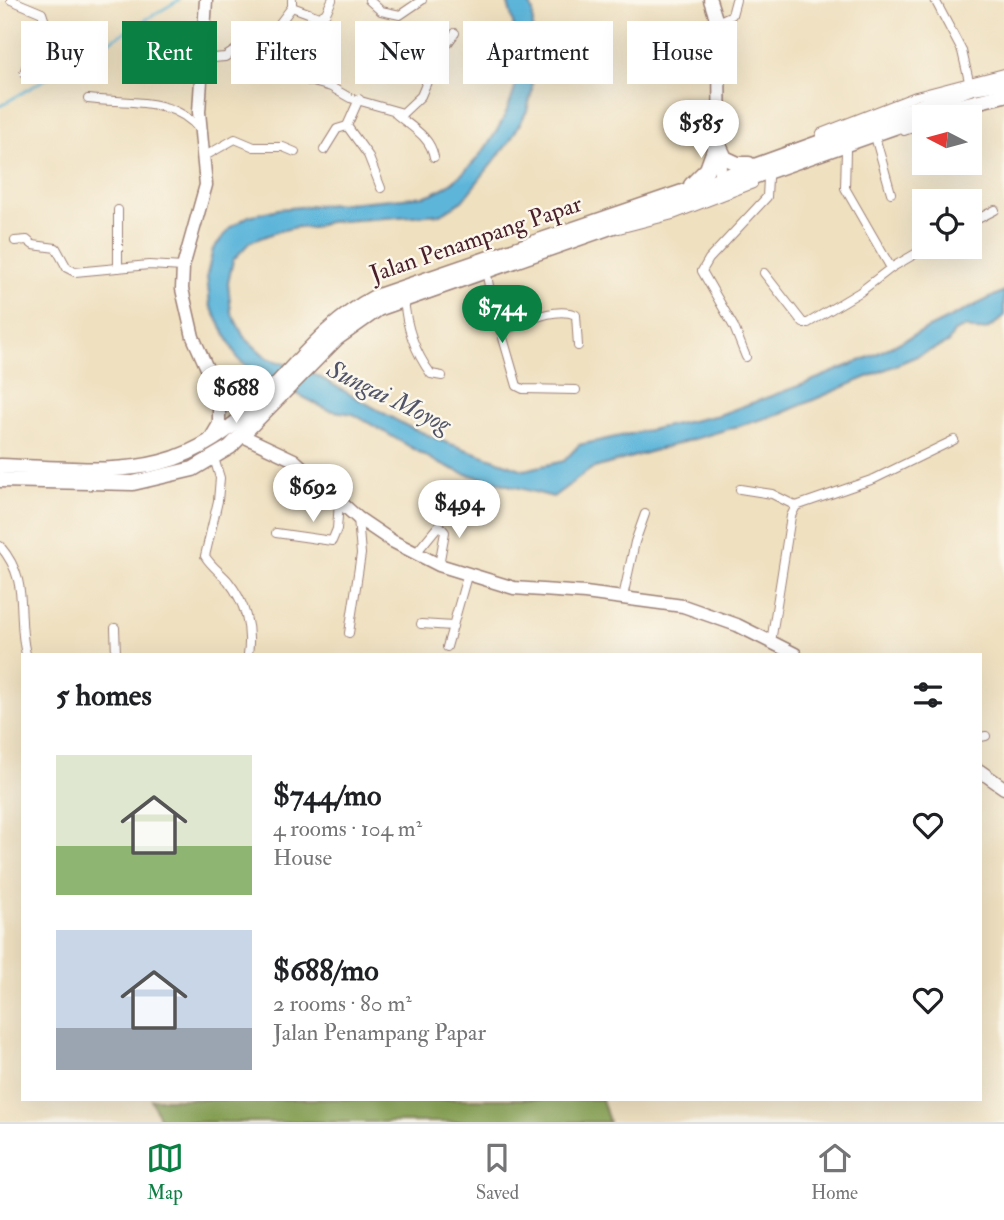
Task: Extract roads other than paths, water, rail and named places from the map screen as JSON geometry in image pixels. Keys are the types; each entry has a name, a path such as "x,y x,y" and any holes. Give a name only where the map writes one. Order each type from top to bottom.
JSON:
{"main road":[{"name":"Jalan Penampang Papar","path":"0,480 133,483 168,477 210,451 243,436 342,318 374,297 685,191 720,184 756,164 973,87 1004,82"},
{"name":"Jalan Penampang Papar","path":"0,466 95,471 128,469 210,451 248,412 309,357 360,319 404,298 608,229 720,184 965,102 1004,94"},
{"path":"717,141 725,159 756,164"},
{"path":"685,191 707,169 717,141"}],"street":[{"path":"12,0 42,13 43,21"},
{"path":"204,21 206,0"},
{"path":"280,21 292,4 319,18 326,13 332,0"},
{"path":"369,0 381,10 400,15 422,0"},
{"path":"710,0 718,21"},
{"path":"720,21 732,15 736,0"},
{"path":"935,0 962,51 969,81"},
{"path":"396,114 406,113 416,104 428,86 437,58 455,33"},
{"path":"819,141 821,133 916,96 1004,73"},
{"path":"201,84 200,130 205,156 205,193 183,267 184,307 219,395 219,424 210,451 219,478 218,501 205,556 231,585 248,619 248,653"},
{"path":"317,84 382,105 422,134 432,147 434,157"},
{"path":"717,84 720,184"},
{"path":"88,99 162,105 193,122 200,130"},
{"path":"324,150 337,129 347,126 359,99"},
{"path":"982,108 1004,102"},
{"path":"347,126 368,155 381,188"},
{"path":"608,229 624,229 645,223 912,128"},
{"path":"205,156 235,139 254,147 283,147 295,152"},
{"path":"876,140 891,193"},
{"path":"846,151 845,188 891,268"},
{"path":"746,357 734,327 702,271 709,258 767,197 768,178"},
{"path":"118,210 118,268"},
{"path":"982,217 995,210"},
{"path":"15,241 27,240 33,245 55,248 67,268 75,272 164,265 183,267"},
{"path":"764,273 803,323 808,323 860,292 912,256"},
{"path":"486,270 495,318 517,386 523,389 576,390"},
{"path":"404,298 405,315 415,347 431,374 442,376"},
{"path":"501,331 568,311 576,315 578,346"},
{"path":"219,395 229,404 248,412"},
{"path":"243,436 294,460 358,518 439,565 467,576 514,588 623,597 683,606 737,625 790,653"},
{"path":"771,642 791,516 796,506 874,479 954,440"},
{"path":"740,489 772,494 796,506"},
{"path":"276,533 332,541 337,529 339,502"},
{"path":"623,597 635,542 645,514"},
{"path":"349,633 349,614 361,554 358,518"},
{"path":"415,553 439,525 445,533 439,565"},
{"path":"0,546 9,556 21,587 26,653"},
{"path":"447,647 467,576"},
{"path":"421,624 453,626"},
{"path":"116,628 116,653"},
{"path":"982,772 1003,786"}],"water":[{"path":"507,0 528,0 533,12 533,21 512,21"},
{"path":"515,84 532,84 527,111 510,141 462,201 441,214 328,222 312,228 297,227 279,231 250,242 233,260 228,283 231,312 244,337 267,358 312,373 405,425 524,470 564,461 579,445 719,415 804,384 872,356 1004,291 1004,316 987,329 966,327 954,332 948,343 780,414 591,469 553,497 463,473 440,464 353,414 328,410 251,370 238,359 210,305 207,275 213,249 231,227 249,216 278,209 425,196 441,189 457,178 485,148 507,112"}],"waterway":[{"path":"0,106 179,0"}],"water label":[{"name":"Sungai Moyog","path":"389,397"}]}
